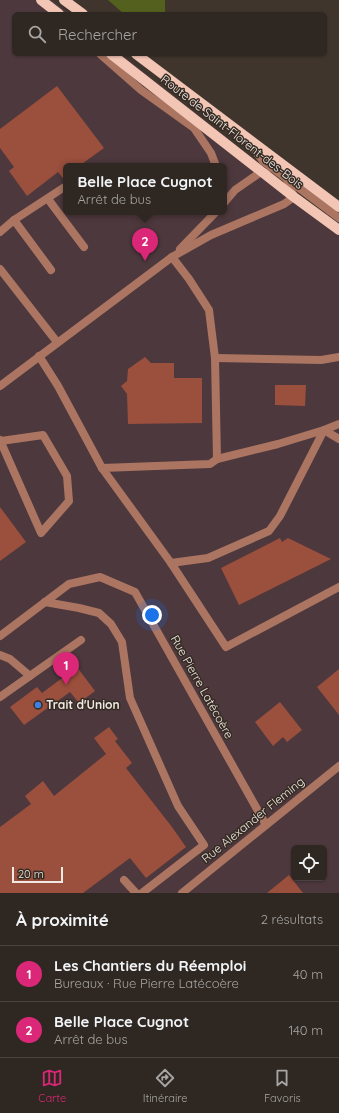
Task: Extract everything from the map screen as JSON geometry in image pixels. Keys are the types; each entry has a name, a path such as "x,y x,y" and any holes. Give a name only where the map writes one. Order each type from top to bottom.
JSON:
{"main road":[{"path":"41,0 56,12"},
{"path":"64,0 80,12"},
{"name":"Route de Saint-Florent-des-Bois","path":"114,56 294,198 339,230"},
{"name":"Route de Saint-Florent-des-Bois","path":"139,56 339,207"}],"street":[{"path":"38,0 52,12"},
{"path":"102,56 141,90 194,128 211,153 215,163"},
{"path":"242,134 264,161 339,218"},
{"path":"227,199 235,190 261,172 286,178"},
{"path":"0,386 172,257 211,235 284,204 294,198 286,178"},
{"path":"0,232 14,220 63,188"},
{"path":"48,199 84,247"},
{"path":"172,257 212,215"},
{"path":"14,220 51,270"},
{"path":"172,257 189,279 209,310 215,358 217,459"},
{"path":"0,269 57,342"},
{"path":"39,356 58,386 102,468 171,564 226,647 339,587"},
{"path":"215,358 321,360 339,357"},
{"path":"102,468 210,464 217,459 278,444 339,424"},
{"path":"171,564 208,558 268,531 280,516 324,430"},
{"path":"324,430 339,439"},
{"path":"43,435 67,476 69,501 41,533 7,456 0,441 43,435"},
{"name":"Rue Pierre Latécoère","path":"0,636 69,584 100,577 135,592 266,825"},
{"path":"45,602 99,613 111,624 122,642 130,698 178,806 204,845 142,893"},
{"path":"0,697 82,640"},
{"path":"0,655 10,659 30,676"},
{"name":"Rue Alexander Fleming","path":"182,893 339,766"},
{"path":"124,880 136,893"}],"shaded area":[{"path":"0,0 52,0 67,12 12,12 12,56 124,56 339,226 339,893 0,893"}],"green space":[{"path":"108,0 165,0 165,12 122,12"}],"building":[{"path":"57,86 104,148 83,163 63,163 63,178 58,172 27,196 9,171 14,167 0,148 0,129"},
{"path":"145,357 151,363 174,363 174,378 202,378 202,423 128,424 127,394 121,386 127,381 128,369"},
{"path":"275,385 306,385 305,406 275,405"},
{"path":"0,507 26,542 0,561"},
{"path":"280,538 282,542 288,538 331,559 239,605 221,568"},
{"path":"77,667 95,691 79,703 70,692 24,725 10,707 37,687 42,693"},
{"path":"339,669 339,715 317,687"},
{"path":"280,702 302,730 287,742 283,737 273,746 255,722"},
{"path":"109,727 118,739 115,741 132,763 126,768 186,847 146,878 130,858 83,893 0,893 0,827 31,804 25,796 43,781 54,796 106,754 94,738"},
{"path":"289,875 291,881 294,881 303,893 267,893"}],"place":[{"name":"Belle Place Cugnot","path":"145,261"},
{"name":"Les Chantiers du Réemploi","path":"66,685"},
{"name":"Trait d'Union","path":"38,705"}]}
